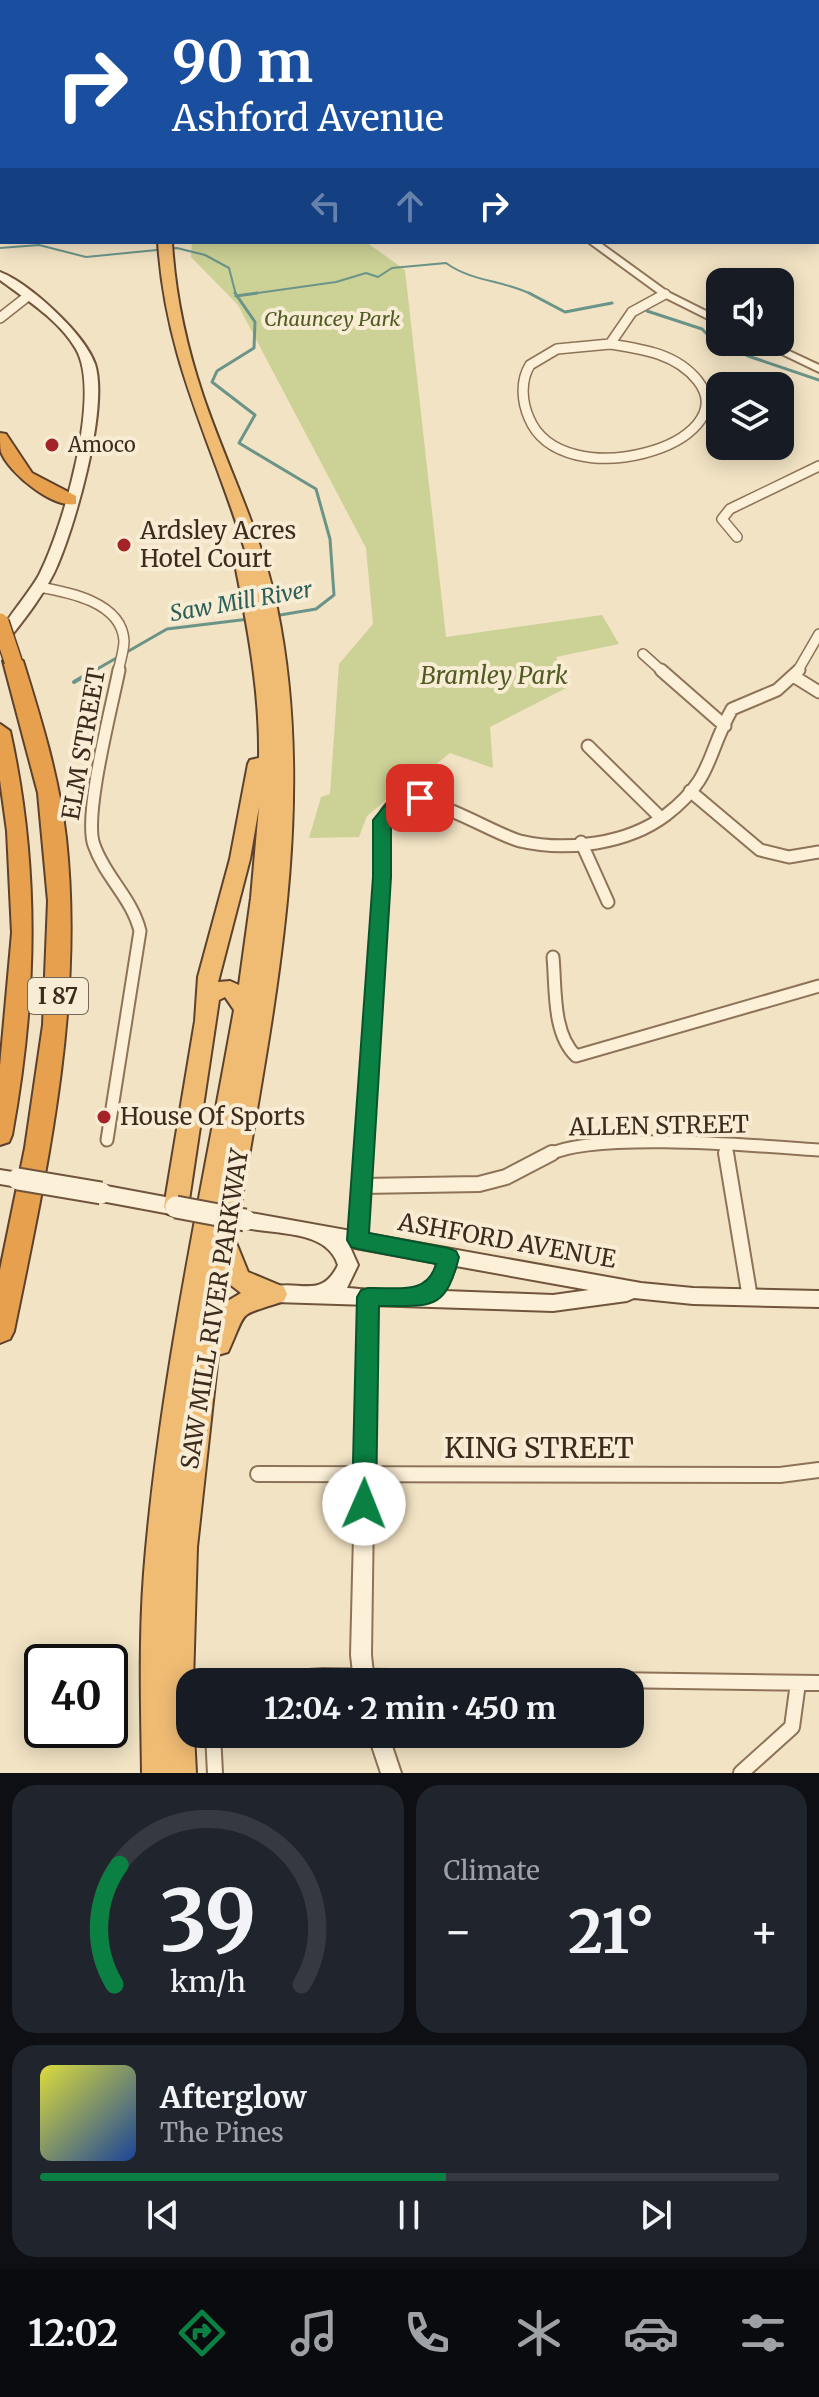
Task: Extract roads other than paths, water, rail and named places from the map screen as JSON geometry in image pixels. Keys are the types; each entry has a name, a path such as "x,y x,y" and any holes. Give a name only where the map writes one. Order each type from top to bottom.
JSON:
{"highway":[{"name":"SAW MILL RIVER PARKWAY","path":"162,251 169,358 264,618 280,680 284,769 278,905 267,991 235,1225 194,1441 179,1602 181,1773"},
{"path":"0,438 26,477 70,500"},
{"name":"SAW MILL RIVER PARKWAY","path":"157,1773 154,1640 163,1509 205,1232 246,1009 264,860 268,771 264,618"},
{"name":"I 87","path":"0,622 6,651 38,743 50,805 60,942 46,1104 0,1331"},
{"path":"177,1199 208,977 249,817 266,700"},
{"name":"I 87","path":"0,731 16,811 23,915 17,1030 0,1135"},
{"path":"204,1019 212,993 221,989 234,991 246,1009"},
{"path":"235,1225 236,1277 244,1285 275,1294"},
{"path":"194,1441 227,1316 244,1302 275,1294"}],"main road":[{"path":"0,275 28,296 74,339 93,377 83,447 57,547 6,651"},
{"name":"ASHFORD AVENUE","path":"0,1177 177,1199 235,1225 328,1235 641,1291 819,1299"},
{"path":"321,1295 340,1282 348,1265 344,1253 328,1235"},
{"path":"413,1298 438,1289 448,1257"},
{"path":"275,1294 553,1303 641,1291"}],"street":[{"path":"596,244 665,294 706,315"},
{"path":"610,344 616,329 634,309 665,294"},
{"path":"0,318 28,296"},
{"path":"610,344 671,359 696,378 704,395 705,410 696,428 682,440 661,450 608,459 552,446 534,432 527,419 523,396 526,371 553,351 610,344"},
{"path":"792,356 819,369"},
{"path":"737,537 722,519 730,509 819,466"},
{"name":"ELM STREET","path":"39,587 93,601 112,616 124,637 89,833 95,850 137,917 140,942 107,1140"},
{"path":"358,1240 382,877 382,820 391,805 406,797 420,798 521,841 581,842 640,830 661,818 704,775 721,746 731,709 760,700 795,677 805,652 819,634"},
{"path":"643,654 725,726"},
{"path":"795,677 819,692"},
{"path":"588,746 661,818"},
{"path":"690,791 760,850 789,857 819,852"},
{"path":"581,842 608,902"},
{"path":"553,957 562,1037 568,1051 576,1056 819,986"},
{"path":"725,1144 750,1298"},
{"name":"ALLEN STREET","path":"362,1186 479,1184 506,1177 561,1148 725,1144 819,1150"},
{"path":"364,1668 368,1297"},
{"name":"KING STREET","path":"258,1474 780,1475 819,1470"},
{"path":"644,1682 819,1683"},
{"path":"741,1773 792,1727 798,1683"},
{"path":"214,1748 215,1773"},
{"path":"383,1748 391,1773"}],"waterway":[{"name":"Saw Mill River","path":"0,206 0,215"},
{"name":"Saw Mill River","path":"0,248 39,245 86,257 177,248 205,255 229,268 236,294"},
{"path":"243,295 336,282 366,273 378,277 392,268 446,263 466,274 532,295"},
{"path":"243,295 257,293"},
{"name":"Saw Mill River","path":"237,296 243,295"},
{"path":"532,295 565,312 612,303"},
{"name":"Saw Mill River","path":"237,296 255,322 254,348 217,371 212,382 255,415 239,443 316,489 330,539 334,595 316,609 274,616"},
{"path":"647,311 702,329 712,339 748,356 819,380"},
{"name":"Saw Mill River","path":"92,672 167,629 249,619"},
{"name":"Saw Mill River","path":"74,682 95,670"}],"place":[{"name":"Amoco","path":"52,445"},
{"name":"Ardsley Acres Hotel Court","path":"124,545"},
{"name":"House Of Sports","path":"104,1117"}],"park label":[{"name":"Chauncey Park","path":"332,319"},
{"name":"Bramley Park","path":"494,676"}]}
